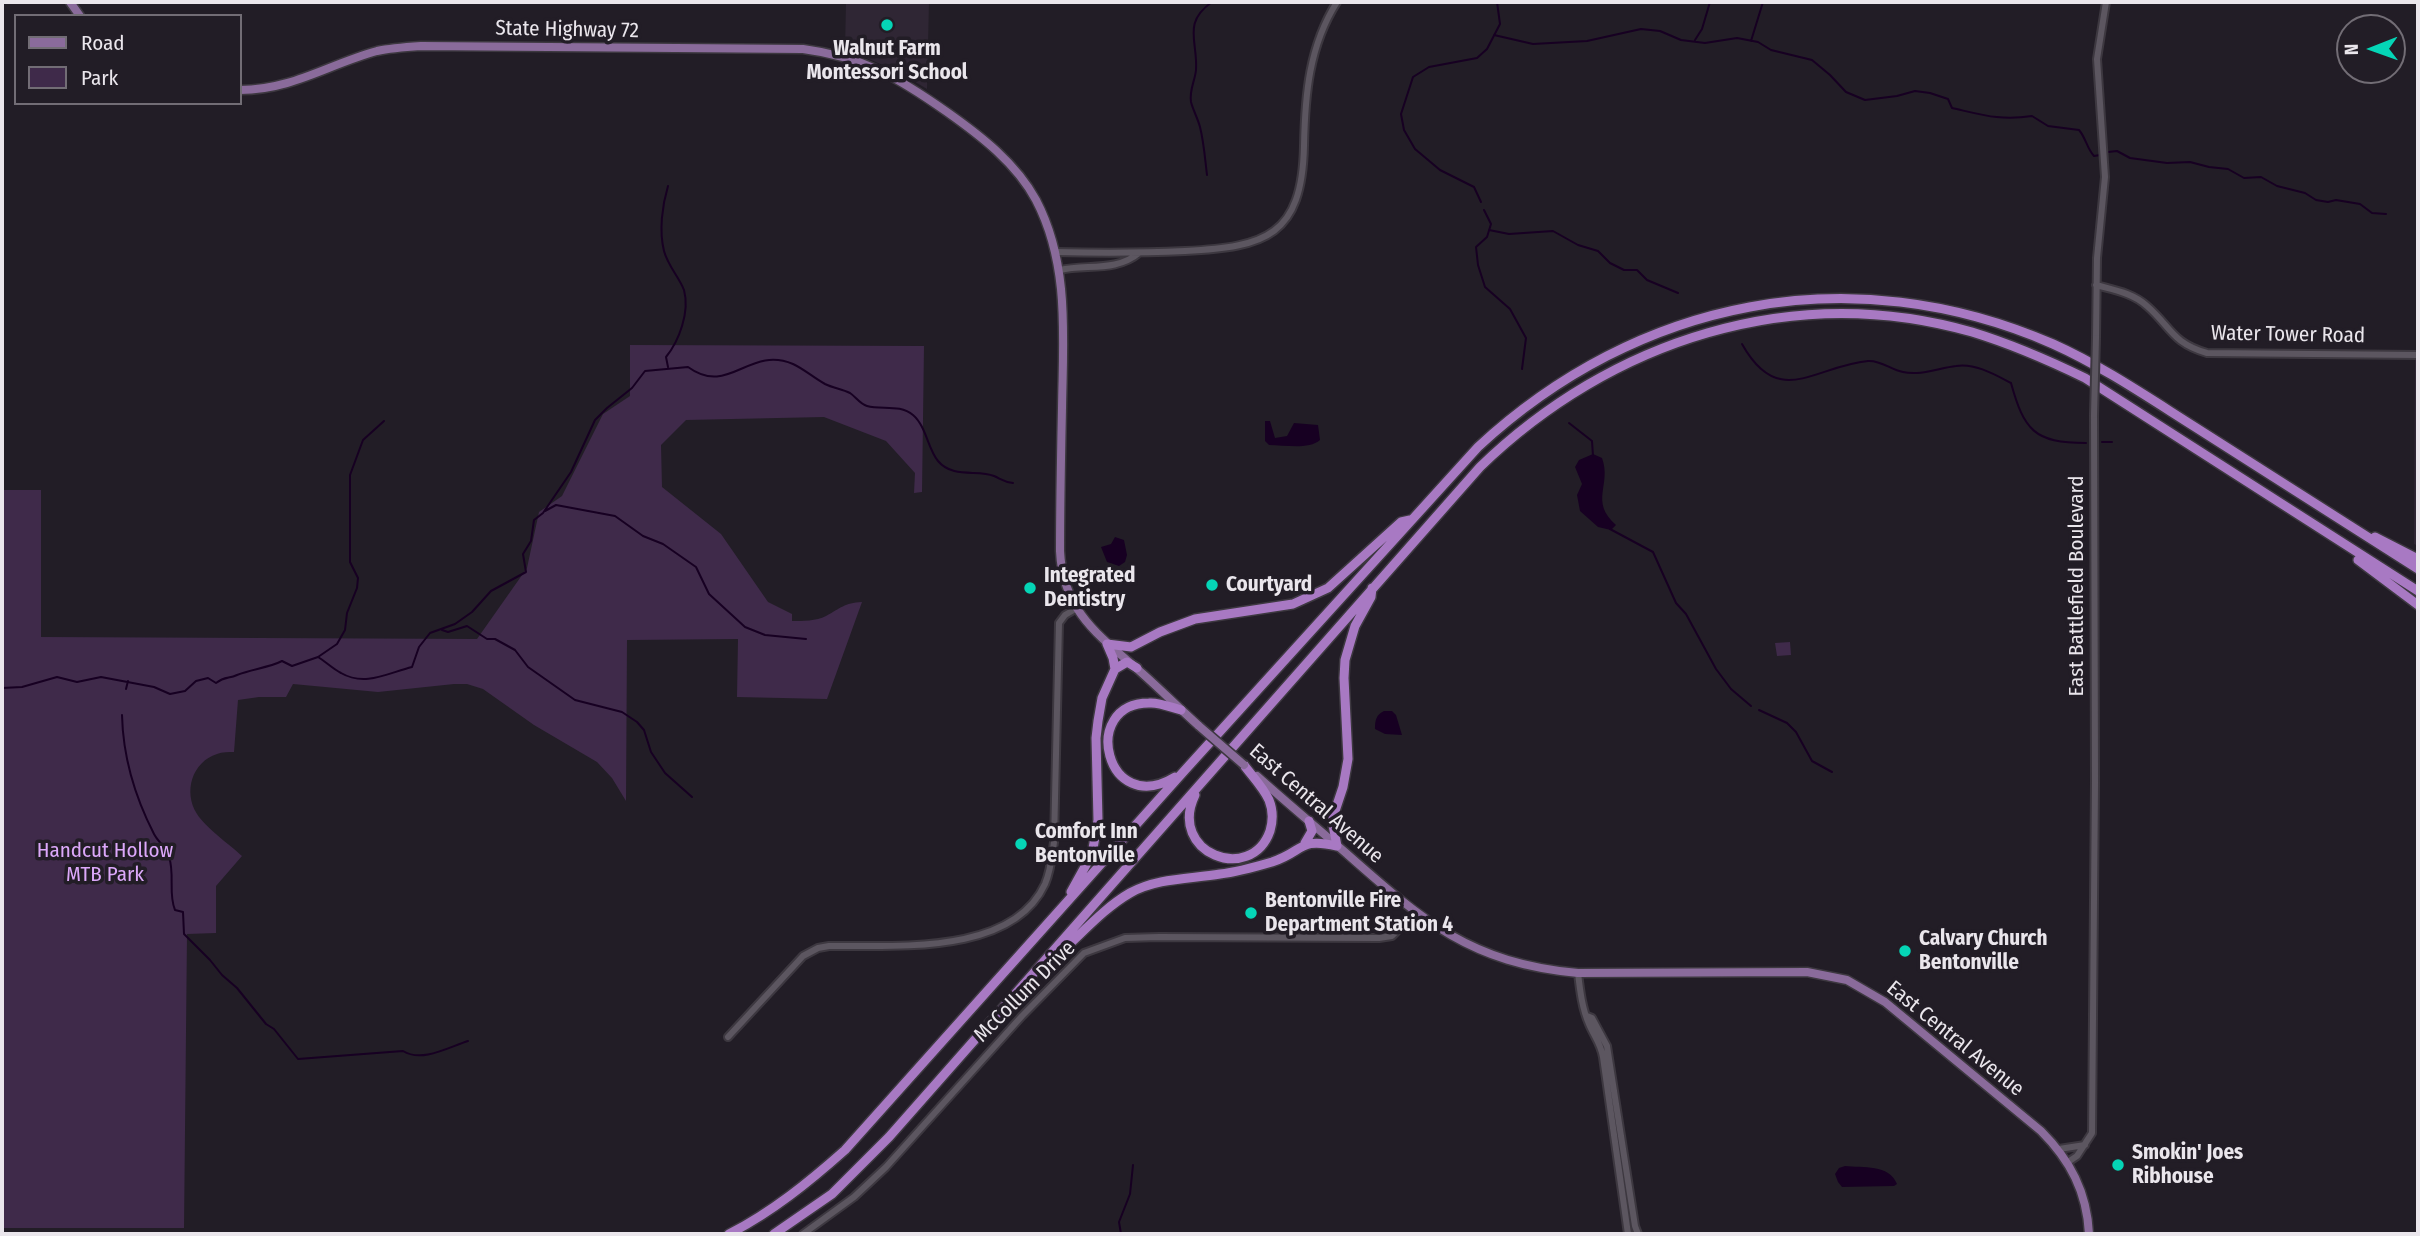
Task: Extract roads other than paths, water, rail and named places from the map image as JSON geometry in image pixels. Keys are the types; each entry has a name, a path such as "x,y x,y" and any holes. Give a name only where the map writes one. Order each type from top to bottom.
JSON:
{"highway":[{"path":"729,1234 779,1205 845,1150 1478,447 1523,408 1558,383 1597,360 1676,325 1717,313 1783,302 1847,299 1933,307 2015,329 2055,345 2130,386 2418,569"},
{"path":"774,1234 832,1194 861,1166 1480,467 1510,438 1577,390 1613,369 1689,338 1757,322 1813,316 1872,316 1932,323 1971,332 2036,355 2094,384 2418,592"},
{"path":"2294,513 2305,524 2418,605"},
{"path":"1107,644 1131,647 1160,632 1195,620 1293,604 1328,588 1401,522 1411,520"},
{"path":"2357,530 2418,559"},
{"path":"1305,843 1321,842 1337,846 1332,820 1343,787 1348,759 1345,660 1355,626 1371,597 1373,587"},
{"path":"1044,931 1093,854 1098,820 1098,721 1102,698 1115,668 1114,658 1107,644"},
{"path":"1115,668 1127,662 1137,668"},
{"path":"1181,710 1148,702 1129,708 1117,716 1110,728 1107,750 1115,769 1135,784 1160,785 1185,770"},
{"path":"1203,782 1194,798 1189,816 1196,841 1216,857 1235,859 1250,855 1268,836 1272,814 1267,795 1244,765"},
{"path":"1027,979 1109,908 1132,893 1161,882 1254,867 1286,857 1305,843 1312,831 1310,821"}],"main road":[{"name":"State Highway 72","path":"242,90 267,89 297,82 377,51 421,46 803,50 836,54 864,62 895,77"},
{"name":"East Central Avenue","path":"895,77 957,119 1007,161 1035,199 1047,222 1060,270 1063,341 1060,551 1064,576 1077,608 1084,620 1107,644 1415,913 1446,934 1482,951 1521,963 1578,973 1807,972 1847,980 1885,1002 2041,1131 2059,1149 2068,1162 2085,1201 2089,1234"}],"street":[{"path":"1056,252 1139,253 1235,248 1258,242 1286,220 1297,200 1303,176 1307,84 1314,51 1324,24 1337,2"},
{"name":"East Battlefield Boulevard","path":"2085,1145 2092,1133 2094,989 2096,285 2105,177 2097,58 2106,2"},
{"path":"1060,270 1116,266 1131,260 1139,253"},
{"name":"Water Tower Road","path":"2096,285 2138,299 2147,305 2174,336 2190,348 2207,353 2418,355"},
{"path":"728,1037 803,956 818,948 943,943 1002,927 1032,904 1045,885 1051,867 1054,842 1059,623 1065,615 1077,608"},
{"name":"McCollum Drive","path":"803,1234 853,1197 886,1167 1022,1016 1084,953 1125,938 1379,939 1392,936 1415,913"},
{"path":"1578,973 1582,1003 1601,1046 1628,1234"},
{"path":"1587,1016 1591,1018 1607,1046 1634,1226 1639,1234"},
{"path":"2059,1149 2085,1145"},
{"path":"2068,1162 2085,1145"}],"waterway":[{"path":"1207,175 1191,90 1196,70 1194,25 1197,17 1212,2"},
{"path":"1481,202 1474,187 1440,170 1415,149 1404,130 1401,114 1413,77 1429,67 1477,58 1487,49 1500,24 1497,2"},
{"path":"1695,40 1702,29 1710,2"},
{"path":"1751,41 1763,2"},
{"path":"1494,35 1533,44 1587,41 1641,29 1660,31 1681,40 1705,43 1737,38 1758,42 1771,50 1812,60 1846,92 1865,100 1915,91 1948,99 1952,108 1973,113 2001,118 2032,116 2048,126 2079,130 2094,156 2100,155"},
{"path":"2108,152 2117,151 2130,158 2167,163 2190,162 2228,169 2244,178 2261,177 2277,186 2305,193 2316,200 2360,204 2372,213 2386,214"},
{"path":"668,186 662,218 662,243 668,262 684,290 686,308 679,335 666,357 668,367"},
{"path":"1484,210 1491,224 1487,237 1476,247 1478,265 1485,287 1510,309 1526,338 1522,369"},
{"path":"1489,230 1509,234 1553,231 1578,245 1598,251 1610,263 1624,270 1637,270 1647,280 1678,293"},
{"path":"1742,344 1756,364 1770,375 1784,380 1799,379 1868,361 1909,373 1956,366 1977,368 2011,383 2021,412 2034,431 2054,440 2086,443"},
{"path":"2,688 22,687 57,677 77,682 101,677 154,687 170,694 185,691 196,681 208,678 216,683 224,678 282,661 292,666 318,657 341,673 359,679 376,678 412,667 419,647 430,633 455,624 472,612 491,591 526,572 523,554 531,541 534,520 543,513 571,472 595,420 632,388 645,371 688,367 702,375 716,377 764,361 778,360 793,364 825,384 850,393 865,405 902,410 913,415 944,467 958,472 988,474 1013,483"},
{"path":"318,657 337,644 345,630 347,613 357,588 358,578 350,562 350,475 363,440 384,421"},
{"path":"1569,423 1592,441 1593,456"},
{"path":"2102,442 2112,442"},
{"path":"545,511 556,505 615,516 696,567 709,594 745,627 765,635 806,639"},
{"path":"1610,529 1653,552 1676,603 1686,614 1716,669 1731,689 1751,706"},
{"path":"442,630 448,632 467,626 487,639 495,639 515,650 528,667 575,700 622,712 637,722 644,730 651,752 665,773 692,797"},
{"path":"126,689 128,681"},
{"path":"1759,710 1787,723 1796,732 1812,761 1832,772"},
{"path":"122,715 131,776 147,820 168,854 173,904 175,910 183,912 184,934 237,988 298,1059 403,1051 427,1055 468,1041"},
{"path":"1121,1234 1119,1222 1130,1194 1133,1165"}],"place":[{"name":"Walnut Farm Montessori School","path":"887,25"},
{"name":"Courtyard","path":"1212,585"},
{"name":"Integrated Dentistry","path":"1030,588"},
{"name":"Comfort Inn Bentonville","path":"1021,844"},
{"name":"Bentonville Fire Department Station 4","path":"1251,913"},
{"name":"Calvary Church Bentonville","path":"1905,951"},
{"name":"Smokin' Joes Ribhouse","path":"2118,1165"}],"park label":[{"name":"Handcut Hollow MTB Park","path":"105,863"}]}
